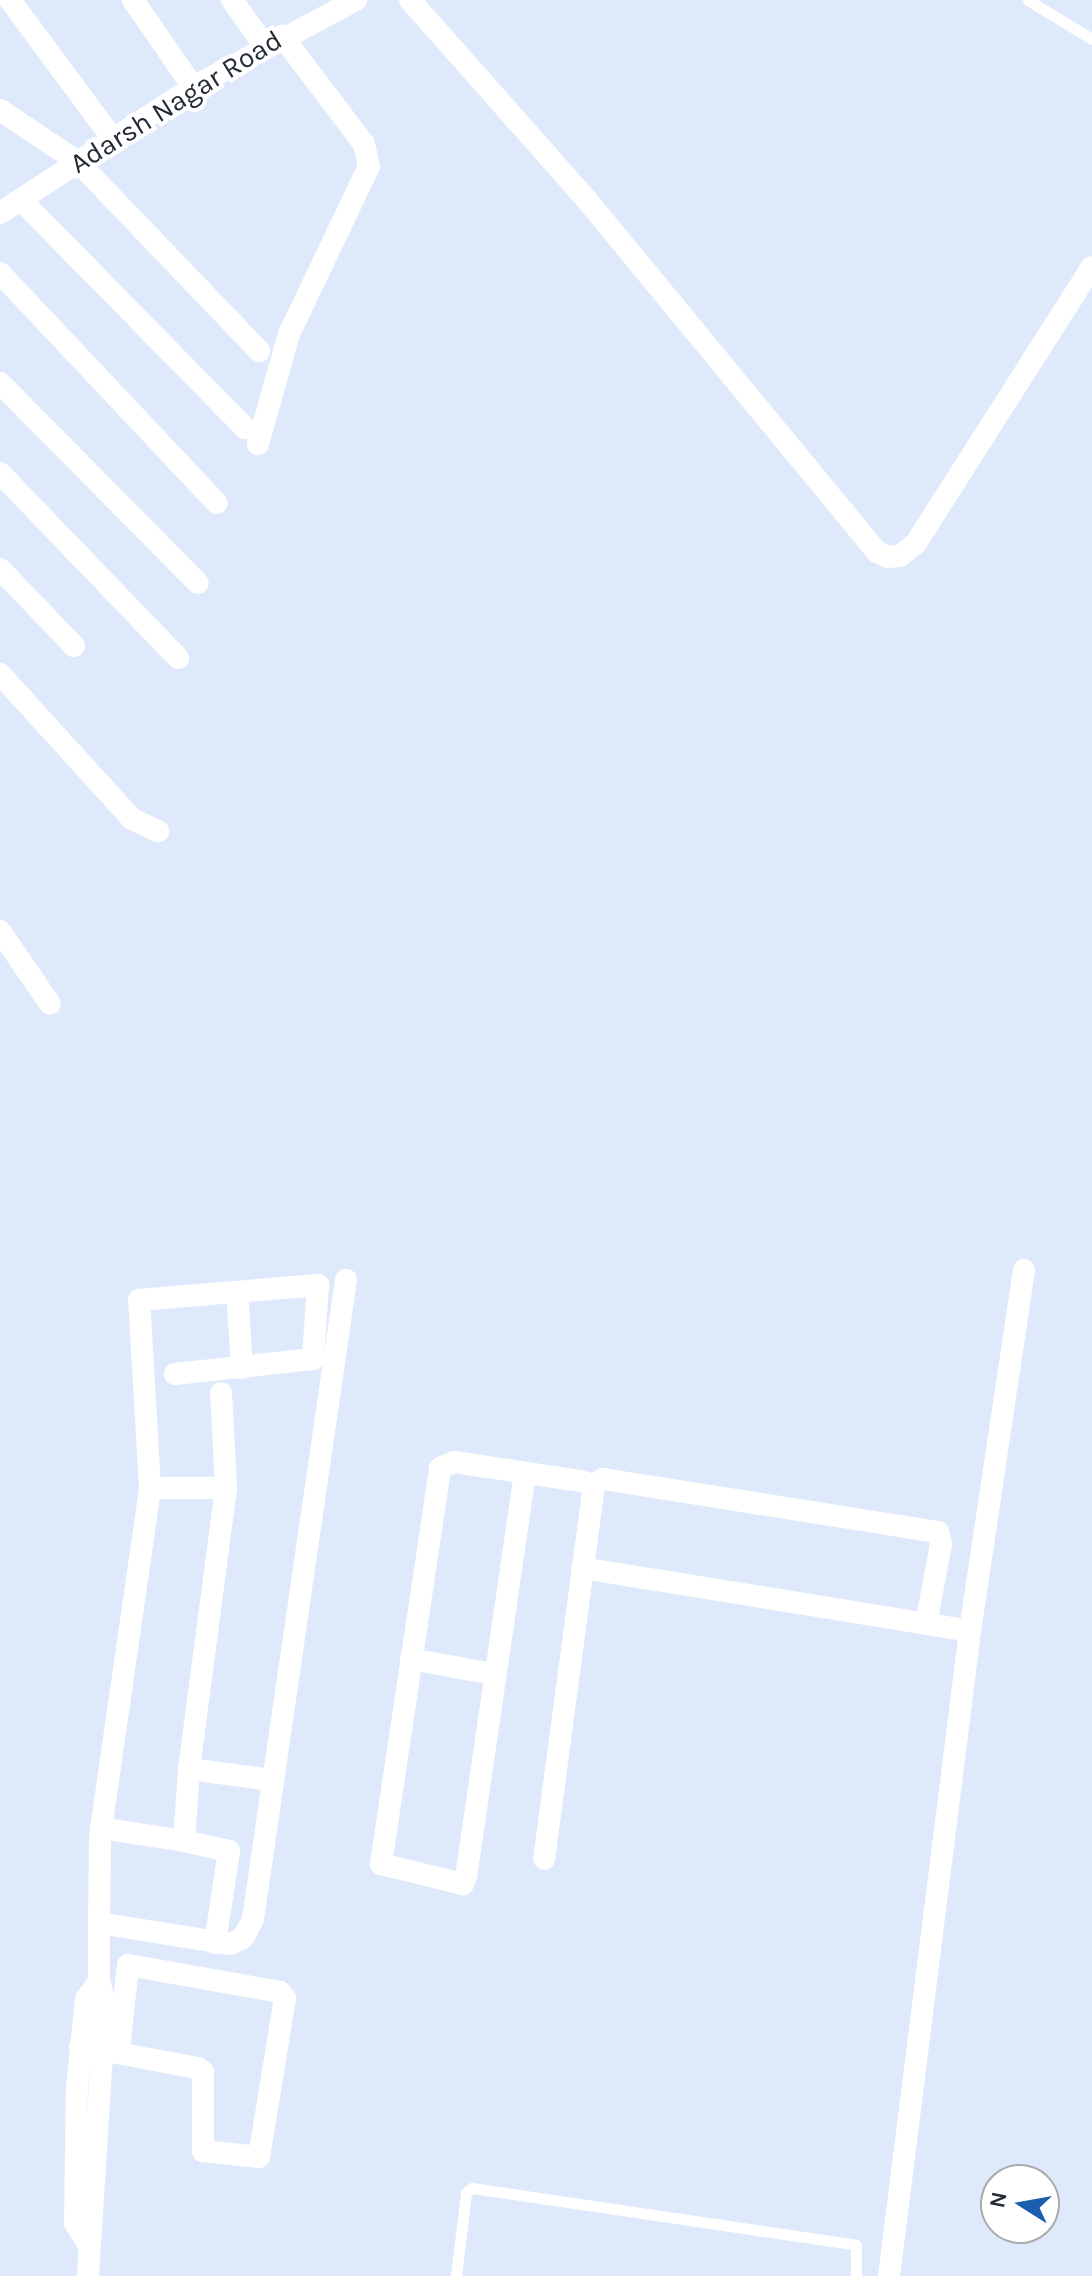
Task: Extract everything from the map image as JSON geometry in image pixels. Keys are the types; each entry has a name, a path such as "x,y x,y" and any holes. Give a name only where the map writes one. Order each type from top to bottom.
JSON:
{"street":[{"path":"10,0 113,139"},
{"path":"133,0 193,87"},
{"path":"21,200 252,436 289,334 369,166 364,144 273,40 232,0"},
{"path":"410,0 586,199 877,552 888,557 900,556 916,543 1092,267"},
{"name":"Adarsh Nagar Road","path":"0,213 193,87 273,40 351,1"},
{"path":"0,110 78,162 259,351"},
{"path":"0,273 217,503"},
{"path":"0,383 198,583"},
{"path":"0,473 178,658"},
{"path":"0,569 74,646"},
{"path":"0,674 132,819 158,831"},
{"path":"0,931 50,1004"},
{"path":"889,2276 970,1631 1024,1270"},
{"path":"99,1923 215,1943 243,1938 253,1919 324,1360 346,1280"},
{"path":"100,2049 86,1999 99,1981 101,1828 150,1488 139,1300 318,1285 324,1360"},
{"path":"237,1292 242,1368"},
{"path":"175,1374 324,1360"},
{"path":"184,1841 189,1769 226,1488 221,1393"},
{"path":"525,1473 463,1884 381,1864 440,1468 454,1462 525,1473 594,1485 603,1479 938,1532 941,1544 926,1624"},
{"path":"544,1859 594,1485"},
{"path":"150,1488 226,1488"},
{"path":"582,1568 970,1631"},
{"path":"411,1659 493,1674"},
{"path":"189,1769 273,1780"},
{"path":"101,1828 229,1851 215,1943"},
{"path":"88,2276 87,2242 75,2223 100,2049 128,1965 280,1992 285,1998 259,2157 203,2151 203,2072 100,2049"}],"lane":[{"path":"1028,0 1092,39"},
{"path":"456,2276 466,2193 472,2188 856,2245 856,2276"}]}
